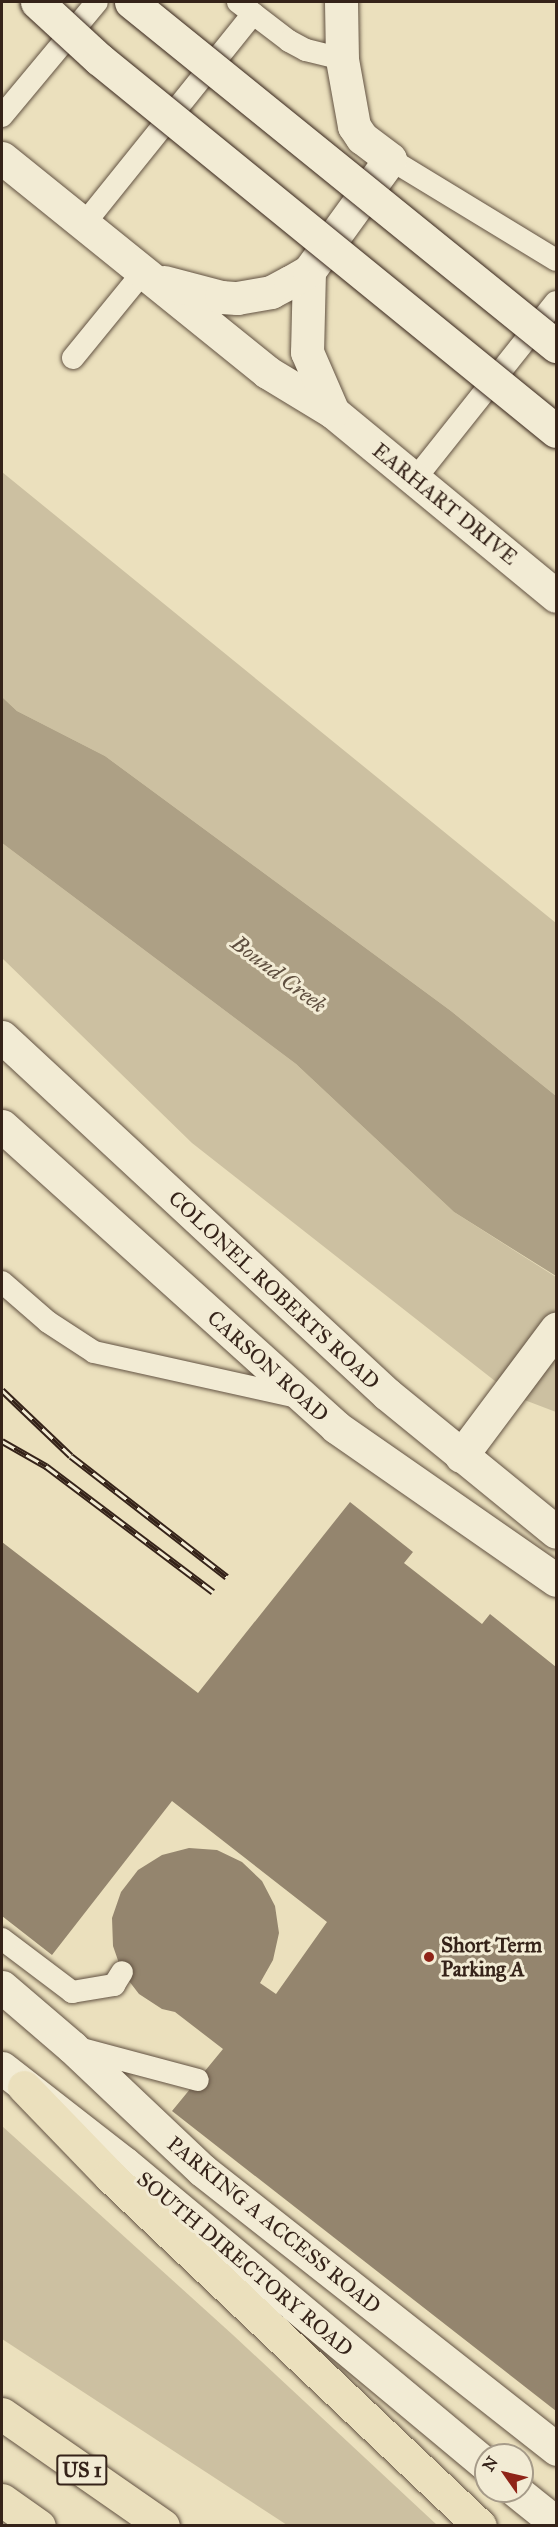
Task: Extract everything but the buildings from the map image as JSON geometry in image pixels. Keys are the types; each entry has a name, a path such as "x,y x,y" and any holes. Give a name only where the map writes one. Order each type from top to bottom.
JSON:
{"highway":[{"path":"13,2077 110,2176 480,2526"},
{"name":"US 1","path":"2,2414 163,2526"},
{"path":"2,2500 39,2526"}],"street":[{"path":"37,2 99,59 556,431"},
{"path":"130,2 556,346"},
{"path":"341,2 342,59 354,126 362,138 390,159"},
{"name":"EARHART DRIVE","path":"2,158 267,372 333,412 556,596"},
{"name":"EARHART DRIVE","path":"148,275 221,297 252,298 309,271 390,159"},
{"name":"EARHART DRIVE","path":"309,271 307,352 333,412"},
{"name":"COLONEL ROBERTS ROAD","path":"2,1037 387,1394 556,1532"},
{"name":"CARSON ROAD","path":"2,1126 302,1398 376,1457 556,1580"},
{"path":"461,1456 556,1329"},
{"name":"PARKING A ACCESS ROAD","path":"2,1987 72,2047 202,2170 556,2449"},
{"name":"SOUTH DIRECTORY ROAD","path":"13,2077 133,2170 474,2455"},
{"path":"531,2503 556,2523"}],"lane":[{"path":"2,116 97,2"},
{"path":"84,224 246,8 306,50 342,59"},
{"path":"390,159 556,260"},
{"path":"73,358 148,275"},
{"path":"415,479 556,302"},
{"path":"2,1282 48,1322 94,1352 302,1398"},
{"path":"2,1939 72,1992 114,1985 122,1972"},
{"path":"72,2047 198,2079"}],"shaded area":[{"path":"2,472 556,923 556,1096 451,1011 105,756 17,711 2,697"},
{"path":"2,843 296,1064 454,1212 556,1277 556,1412 514,1396 192,1143 2,958"},
{"path":"2,2126 233,2335 437,2525 287,2525 2,2339"}],"water":[{"name":"Bound Creek","path":"2,697 17,711 105,756 451,1011 556,1096 556,1276 454,1212 296,1064 2,843"}],"railway":[{"path":"2,1390 71,1456 227,1577"},
{"path":"2,1441 46,1466 213,1592"}],"place":[{"name":"Short Term Parking A","path":"429,1957"}]}
